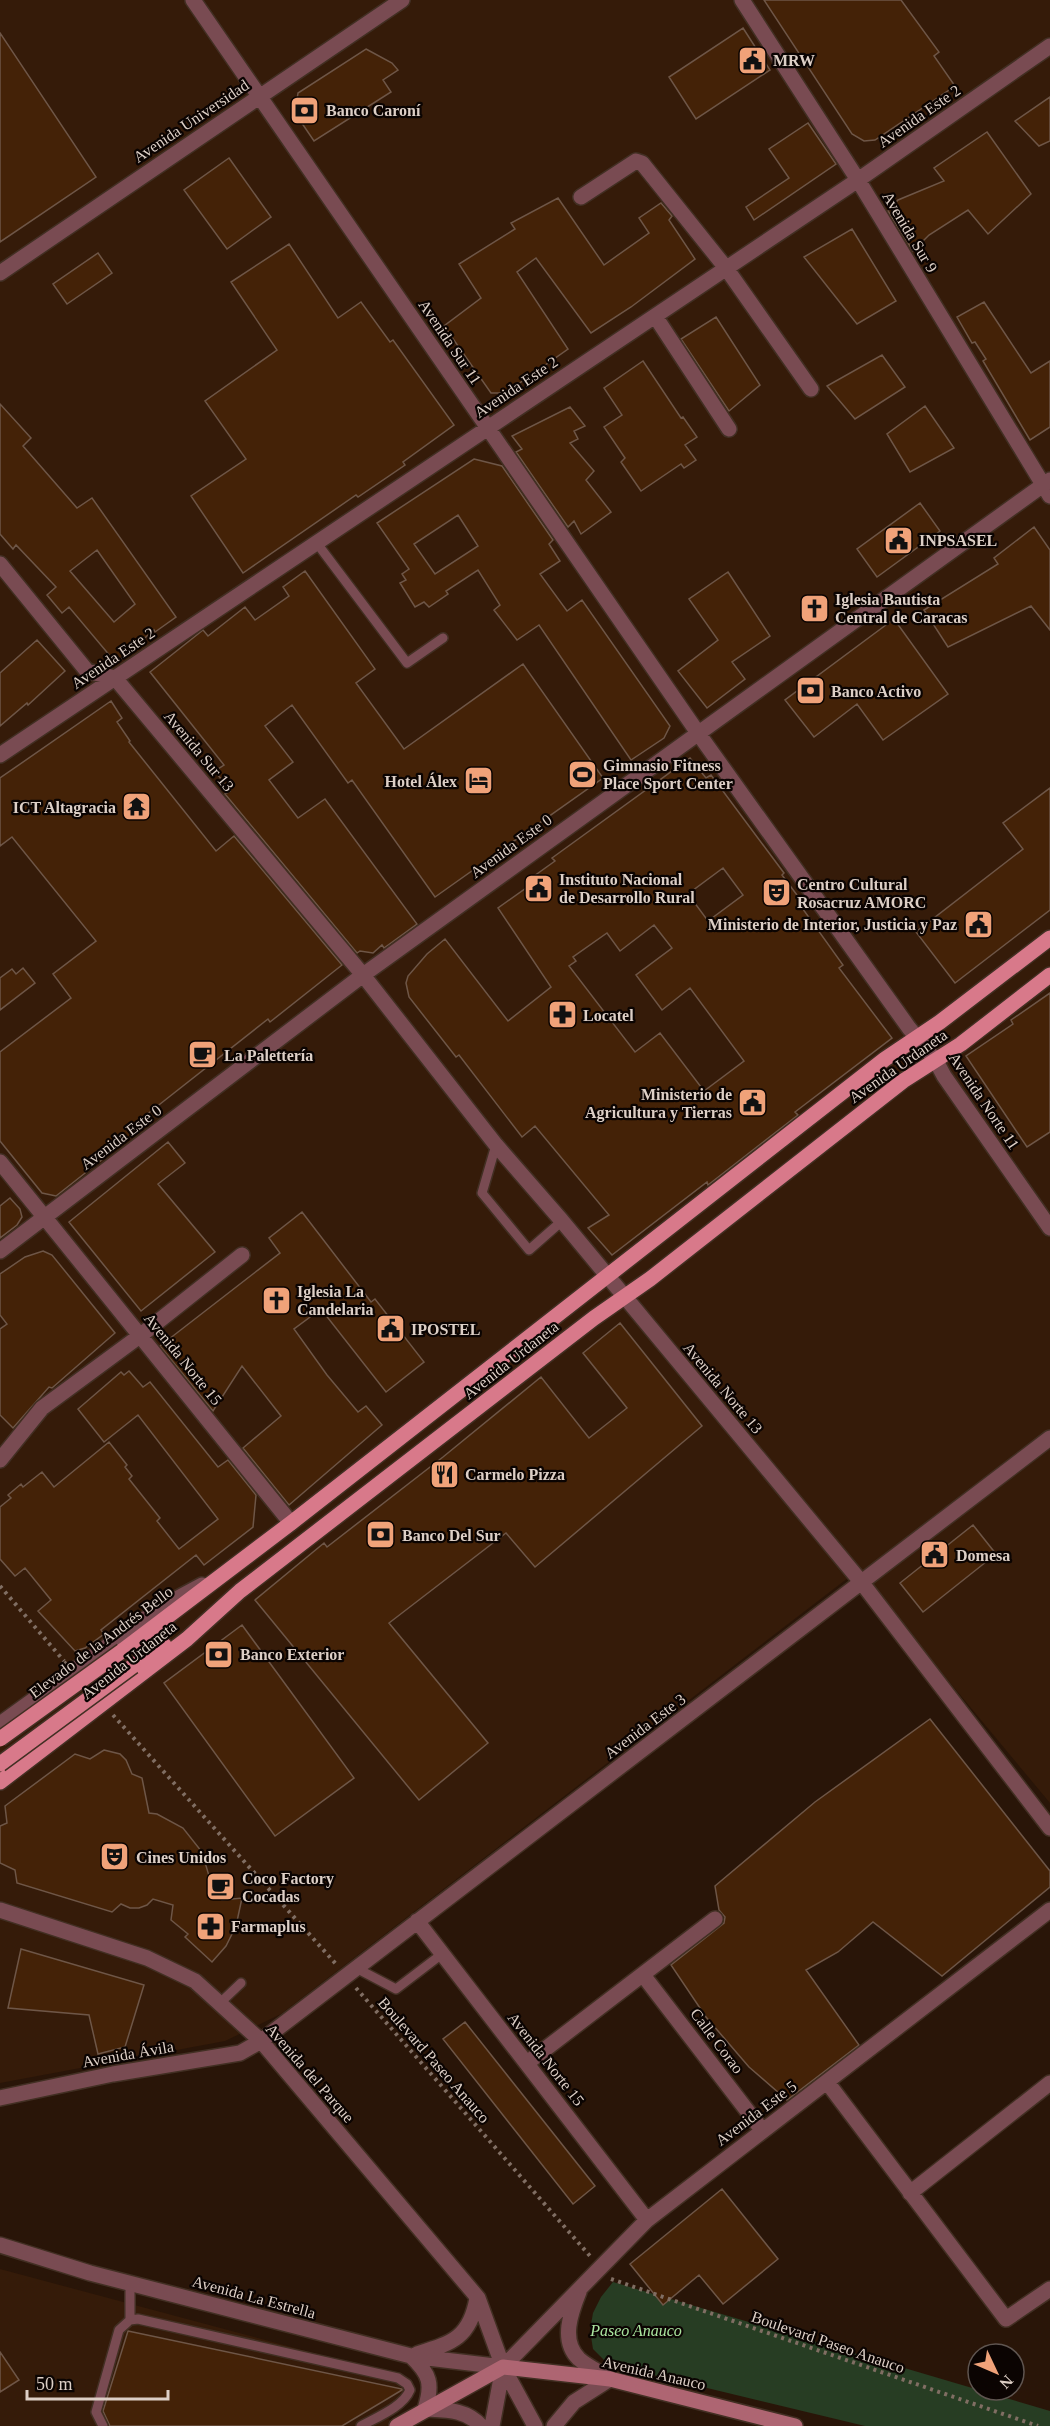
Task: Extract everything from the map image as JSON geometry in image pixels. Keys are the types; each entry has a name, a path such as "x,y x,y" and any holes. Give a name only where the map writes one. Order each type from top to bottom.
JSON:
{"main road":[{"name":"Avenida Urdaneta","path":"223,1574 885,1059 917,1038 1050,938"},
{"name":"Avenida Urdaneta","path":"0,1782 187,1639 240,1591 594,1318 624,1298 903,1081 961,1044 1050,975"},
{"name":"Elevado de la Andrés Bello","path":"0,1739 122,1651 223,1574"},
{"path":"0,1764 240,1591"},
{"path":"397,2426 503,2367"},
{"name":"Avenida Anauco","path":"503,2367 610,2379 795,2426"}],"street":[{"name":"Avenida Sur 11","path":"193,0 698,733"},
{"name":"Avenida Universidad","path":"0,273 402,0"},
{"name":"Avenida Sur 9","path":"742,0 858,180 1048,487"},
{"name":"Avenida Este 2","path":"0,755 858,180 1050,46"},
{"path":"580,196 636,160 642,163 726,268 812,389"},
{"path":"655,316 729,429"},
{"name":"Avenida Este 0","path":"0,1251 363,975 698,733 1048,487"},
{"path":"0,564 87,671 115,678"},
{"name":"Avenida Sur 13","path":"115,678 363,975"},
{"name":"Avenida Norte 11","path":"698,733 917,1038 936,1061 944,1076 1050,1228"},
{"name":"Avenida Norte 13","path":"363,975 496,1145 562,1221 862,1583 1050,1828"},
{"name":"Avenida Norte 15","path":"0,1162 291,1523"},
{"path":"0,1460 42,1408 141,1335 242,1255"},
{"name":"Avenida Este 3","path":"261,2041 1050,1438"},
{"name":"Avenida Urdaneta","path":"0,1724 163,1606 223,1574"},
{"name":"Avenida del Parque","path":"0,1910 147,1958 195,1981 261,2041 478,2298 503,2367 535,2426"},
{"name":"Avenida Este 5","path":"503,2367 648,2220 1050,1910"},
{"path":"527,2063 716,1919"},
{"name":"Avenida Norte 15","path":"417,1921 648,2220"},
{"name":"Calle Corao","path":"643,1975 762,2130"},
{"name":"Avenida Ávila","path":"0,2098 113,2074 240,2053 261,2041"},
{"path":"827,2082 1006,2319 1050,2289"},
{"path":"910,2193 1050,2084"},
{"name":"Avenida La Estrella","path":"0,2245 130,2283 411,2356 503,2367"},
{"path":"554,2426 574,2402 610,2379 576,2357 571,2344 568,2332 570,2317 581,2287"},
{"path":"478,2298 474,2316 466,2330 452,2342 411,2356 423,2368 429,2381 430,2392 425,2409 465,2414 480,2426"},
{"path":"492,2426 503,2367"}],"lane":[{"path":"316,542 406,663 443,638"},
{"path":"496,1145 482,1193 529,1250 562,1221"},
{"path":"356,1968 396,1989 442,1954"},
{"path":"220,2003 241,1983"},
{"path":"130,2283 130,2320"},
{"path":"103,2426 96,2412 119,2330 130,2320 138,2319 398,2378 407,2384 410,2390 408,2395 398,2404 361,2426"}],"path":[{"path":"0,1586 64,1662"},
{"path":"106,1708 336,1964"},
{"name":"Boulevard Paseo Anauco","path":"356,1988 590,2256"},
{"name":"Boulevard Paseo Anauco","path":"611,2279 624,2286 1038,2426"}],"shaded area":[{"path":"0,0 1050,0 1050,1803 857,1571 281,2014 225,2041 0,2083"},
{"path":"0,2269 407,2378 413,2383 414,2389 384,2410 393,2426 0,2426"}],"green space":[{"name":"Paseo Anauco","path":"613,2282 966,2386 966,2402 1020,2402 1050,2411 1050,2426 865,2426 608,2364 593,2349 590,2330 593,2313 601,2297"}],"building":[{"path":"764,0 901,0 939,52 934,56 955,86 875,140 864,141 852,134"},
{"path":"743,28 770,70 696,119 669,77"},
{"path":"0,33 96,177 0,242"},
{"path":"366,49 392,63 398,70 383,80 391,92 314,141 295,113 298,93"},
{"path":"1050,97 1050,141 1039,146 1015,121"},
{"path":"808,123 836,164 754,220 746,207 789,178 769,149"},
{"path":"987,132 1031,194 988,234 968,210 929,235 913,251 888,211 898,200 944,181 934,168"},
{"path":"229,158 271,217 227,249 184,190"},
{"path":"558,198 604,265 649,233 639,218 661,203 672,216 669,220 695,259 631,307 591,333 536,258 517,272 568,349 511,389 491,393 444,326 481,298 459,264 515,229 511,223"},
{"path":"852,229 896,301 857,324 804,257"},
{"path":"289,244 338,318 361,302 390,342 393,340 454,425 403,462 405,465 358,497 356,495 243,573 191,496 246,459 205,401 277,350 231,282"},
{"path":"98,253 112,273 67,304 53,284"},
{"path":"984,302 1031,373 1050,361 1050,427 1030,440 983,361 986,359 975,342 972,343 957,317"},
{"path":"716,317 760,385 729,411 681,339"},
{"path":"882,355 905,387 855,419 827,386"},
{"path":"643,361 681,418 683,417 697,437 685,445 696,460 684,468 681,464 641,491 621,462 625,458 604,427 622,415 604,388"},
{"path":"0,404 31,438 23,446 77,508 92,498 176,617 155,632 154,630 116,663 69,607 62,613 47,595 56,587 16,545 13,549 0,534","holes":["97,550 135,604 114,622 70,571"]},
{"path":"925,406 954,448 910,472 887,434"},
{"path":"570,407 585,426 574,431 578,439 570,443 594,471 586,480 611,512 581,534 574,521 568,527 516,452 522,449 512,436"},
{"path":"474,459 502,466 553,540 549,544 560,561 540,574 567,611 582,600 670,726 664,738 631,760 539,625 517,640 494,610 500,605 478,570 446,591 448,594 429,607 424,602 415,607 400,583 406,580 402,574 409,569 377,523","holes":["458,515 478,546 435,574 414,544"]},
{"name":"INPSASEL","path":"920,503 940,531 877,577 857,549"},
{"path":"1034,527 1050,550 1050,630 1031,606 948,647 924,610 998,564 994,558"},
{"path":"305,571 375,669 356,683 404,749 523,664 603,778 435,897 352,780 348,783 292,705 265,726 293,762 269,780 298,818 325,799 417,924 384,948 382,945 373,953 360,951 357,953 225,794 230,791 215,771 224,765 150,672 203,630 208,636 245,607 255,620 289,596 283,587"},
{"path":"728,572 770,636 732,662 745,679 707,708 678,671 718,640 689,599"},
{"path":"894,619 948,694 883,740 857,704 814,737 785,700"},
{"path":"37,640 65,671 28,705 27,703 0,726 0,673"},
{"path":"111,701 122,718 117,722 129,742 216,851 234,836 342,965 270,1022 268,1019 141,1119 146,1125 56,1196 42,1193 0,1141 0,1052 71,998 53,974 96,941 12,837 0,846 0,778"},
{"path":"690,758 706,778 711,775 784,873 782,875 803,903 800,905 843,965 839,968 892,1038 795,1112 798,1115 708,1185 707,1182 612,1255 588,1228 609,1215 535,1126 522,1137 459,1055 456,1057 409,997 406,983 408,976 427,954 445,939 508,1021 551,987 498,908 533,883 530,879 555,861 552,858","holes":["723,868 743,895 708,921 688,894","654,925 672,948 636,975 662,1010 690,988 744,1061 704,1091 660,1033 635,1052 569,966 576,961 573,957 607,933 620,951"]},
{"name":"Ministerio de Interior, Justicia y Paz","path":"1050,788 1050,910 955,983 916,932 1023,849 1003,823"},
{"path":"23,968 35,983 0,1010 0,978 12,969 16,974"},
{"path":"1050,993 1050,1132 1027,1147 966,1056 1013,1024 1011,1020"},
{"path":"168,1142 185,1163 158,1184 215,1252 141,1311 69,1222"},
{"path":"10,1198 20,1209 22,1217 17,1225 0,1238 0,1206"},
{"path":"302,1212 371,1302 375,1299 424,1362 386,1392 321,1309 294,1329 327,1375 358,1412 366,1406 382,1425 289,1505 243,1448 281,1416 242,1366 213,1411 160,1346 280,1253 269,1238"},
{"path":"43,1251 52,1255 115,1333 52,1388 49,1387 13,1428 0,1415 0,1329 7,1324 0,1315 0,1274 25,1257"},
{"path":"620,1323 702,1426 535,1567 506,1533 389,1623 488,1743 419,1800 255,1600 324,1543 327,1547 443,1457 541,1377 589,1438 627,1408 583,1353"},
{"path":"129,1371 143,1387 150,1382 218,1467 228,1460 256,1495 253,1527 204,1565 196,1555 101,1630 104,1634 85,1648 75,1651 38,1611 51,1600 25,1568 15,1576 0,1559 0,1507 11,1498 8,1495 21,1484 23,1487 42,1472 54,1487 109,1442 127,1465 125,1467 132,1476 129,1479 160,1518 157,1521 179,1549 218,1519 138,1415 104,1442 78,1409 121,1372 124,1375"},
{"path":"973,1525 996,1554 923,1612 900,1583"},
{"path":"242,1625 354,1778 275,1836 164,1683"},
{"path":"930,1719 1050,1871 1050,1887 942,1976 873,1922 838,1952 806,1970 859,2045 787,2100 749,2067 706,2017 671,1965 724,1923 725,1917 719,1910 715,1886 815,1802"},
{"path":"104,1750 120,1754 126,1760 132,1774 142,1778 149,1813 157,1814 183,1828 202,1852 209,1876 223,1874 222,1900 242,1898 236,1926 226,1946 212,1962 185,1937 188,1934 171,1920 173,1905 153,1899 147,1905 139,1908 130,1908 121,1904 112,1912 17,1883 15,1870 0,1863 0,1826 7,1823 5,1806 75,1754 90,1759"},
{"path":"21,1949 144,1985 125,2047 98,2054 89,2015 8,2008"},
{"path":"465,2022 595,2186 573,2204 443,2039"},
{"path":"722,2189 778,2259 723,2304 699,2275 663,2305 630,2264"},
{"path":"128,2331 402,2390 342,2426 110,2426 103,2411"},
{"path":"0,2352 19,2380 0,2392"}],"place":[{"name":"MRW","path":"752,60"},
{"name":"Banco Caroní","path":"305,110"},
{"name":"INPSASEL","path":"898,540"},
{"name":"Iglesia Bautista Central de Caracas","path":"814,608"},
{"name":"Banco Activo","path":"810,691"},
{"name":"Gimnasio Fitness Place Sport Center","path":"582,774"},
{"name":"Hotel Álex","path":"478,781"},
{"name":"ICT Altagracia","path":"137,807"},
{"name":"Instituto Nacional de Desarrollo Rural","path":"538,888"},
{"name":"Centro Cultural Rosacruz AMORC","path":"776,893"},
{"name":"Ministerio de Interior, Justicia y Paz","path":"978,924"},
{"name":"Locatel","path":"562,1015"},
{"name":"La Palettería","path":"203,1055"},
{"name":"Ministerio de Agricultura y Tierras","path":"753,1103"},
{"name":"Iglesia La Candelaria","path":"276,1300"},
{"name":"IPOSTEL","path":"390,1329"},
{"name":"Carmelo Pizza","path":"444,1474"},
{"name":"Banco Del Sur","path":"381,1535"},
{"name":"Domesa","path":"935,1555"},
{"name":"Banco Exterior","path":"219,1654"},
{"name":"Cines Unidos","path":"115,1857"},
{"name":"Coco Factory Cocadas","path":"221,1887"},
{"name":"Farmaplus","path":"210,1926"}]}
